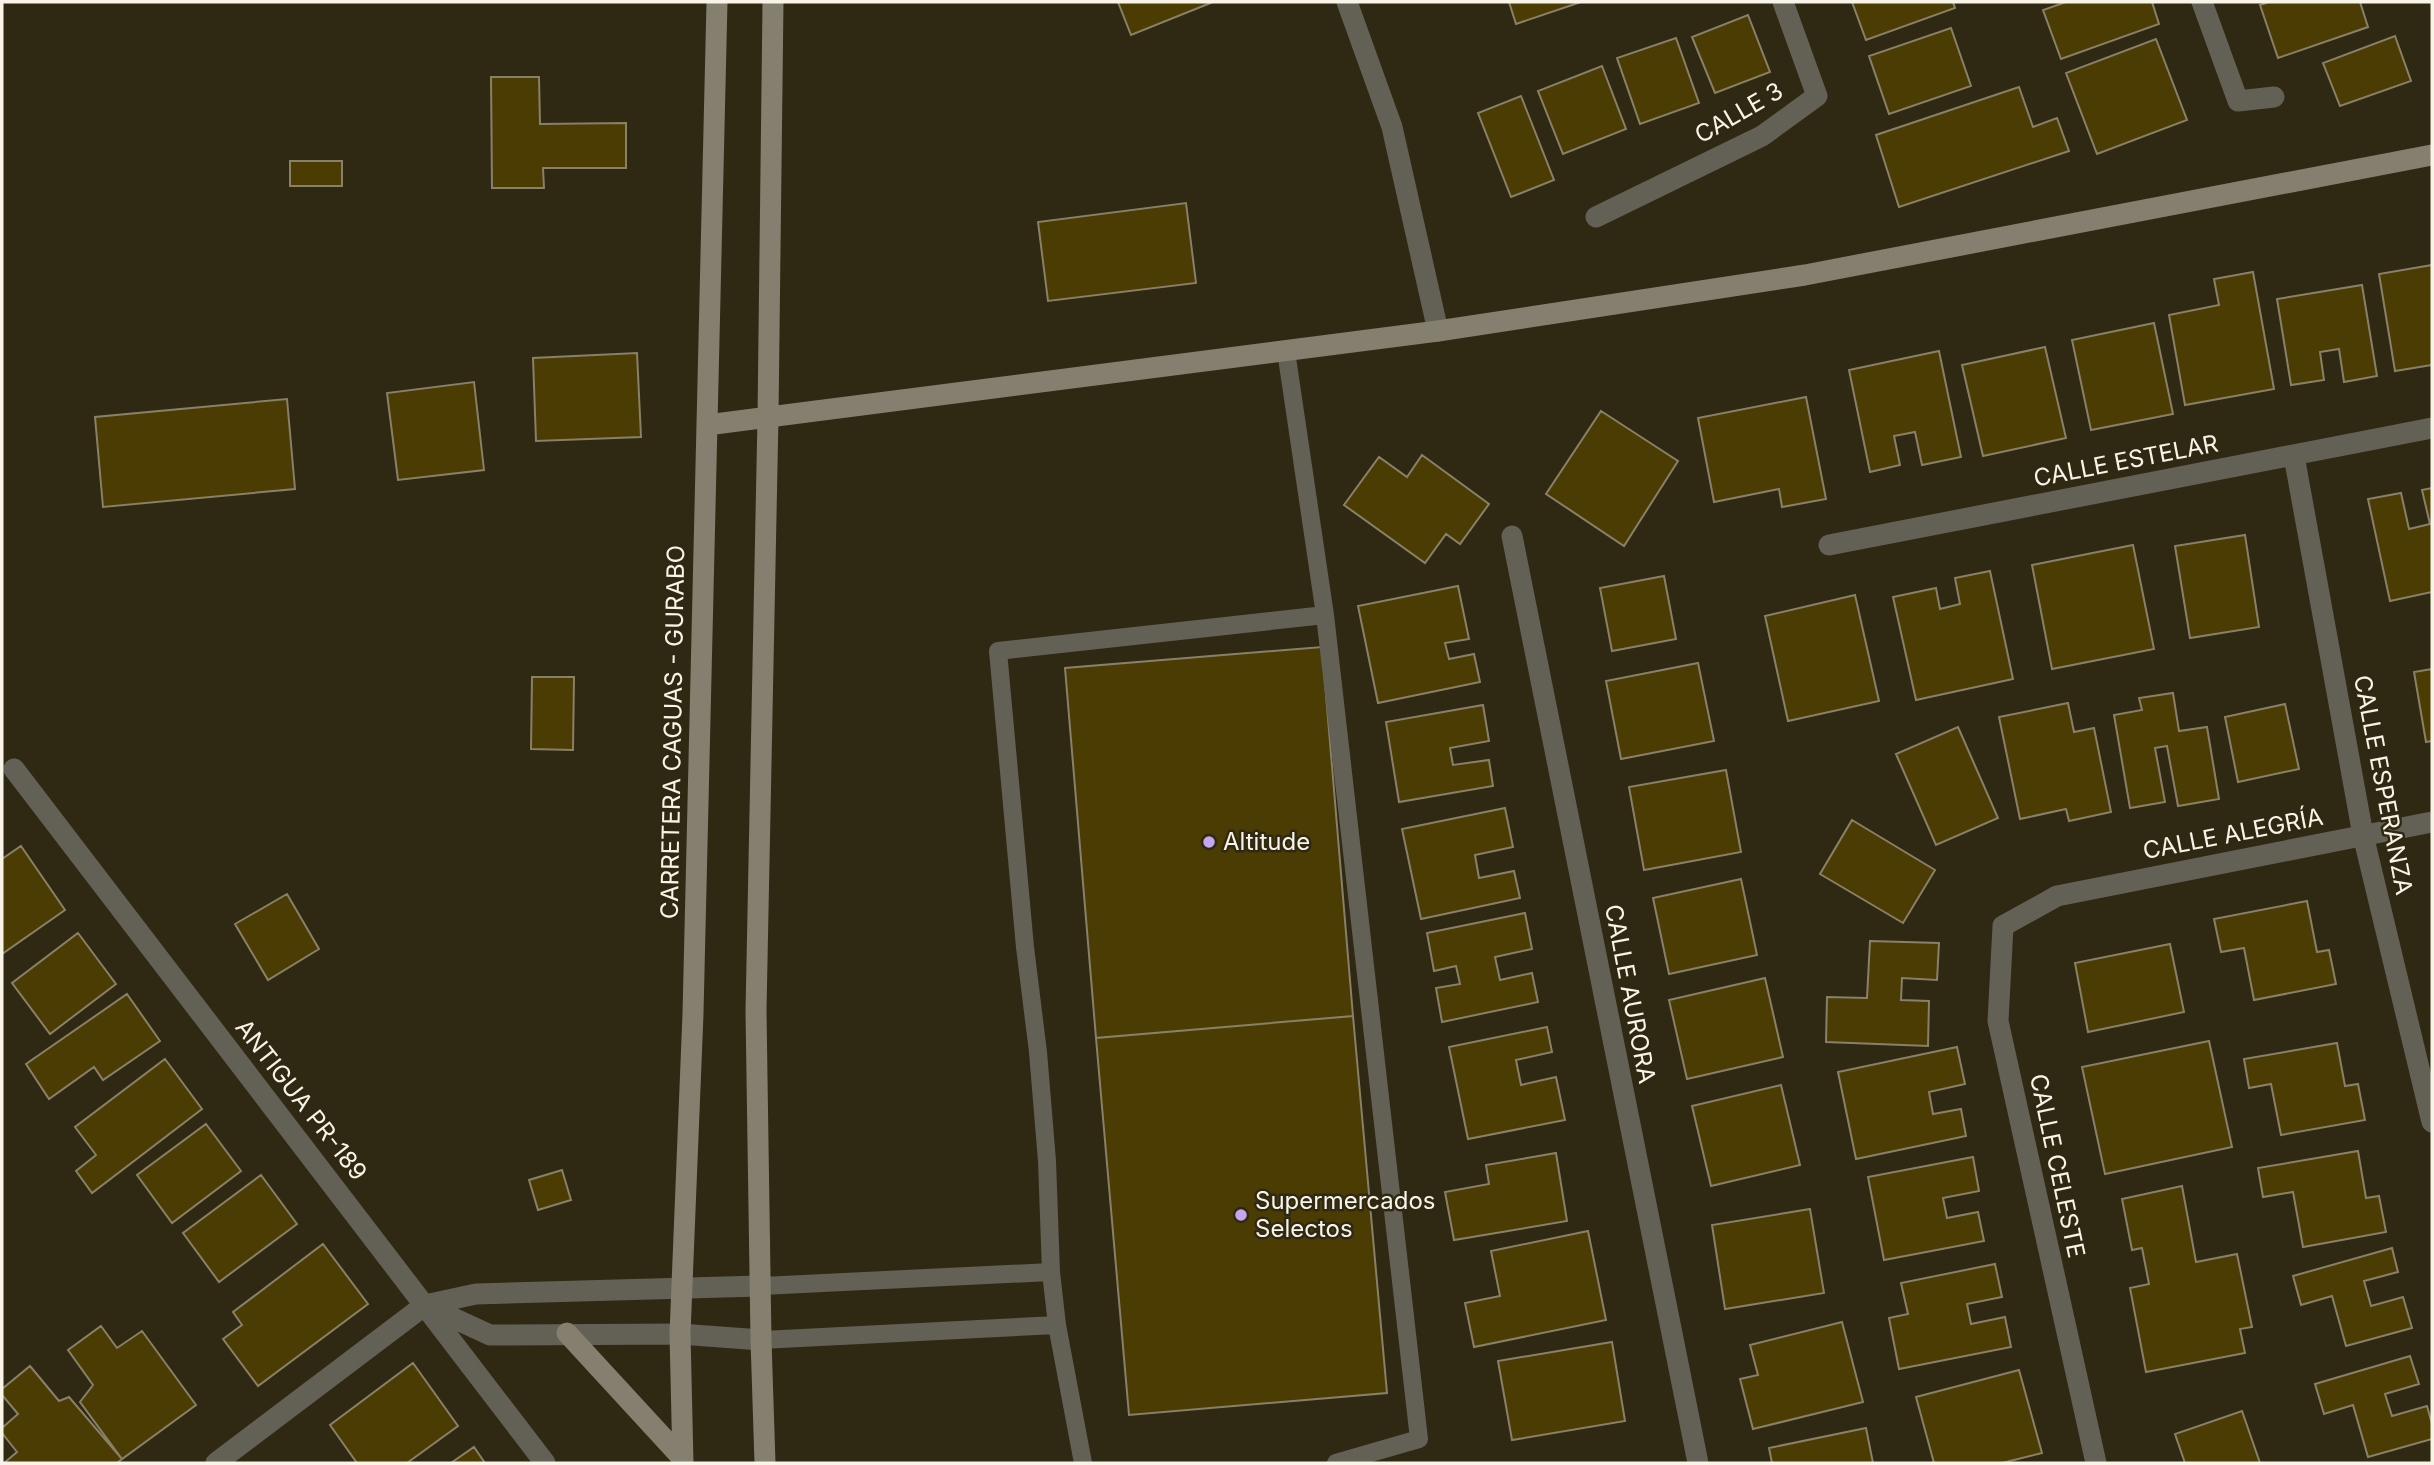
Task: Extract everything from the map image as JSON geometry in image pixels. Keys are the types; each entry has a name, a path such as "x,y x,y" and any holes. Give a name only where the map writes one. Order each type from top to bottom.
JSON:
{"main road":[{"name":"CARRETERA CAGUAS - GURABO","path":"683,1461 680,1334 693,1013 718,2"},
{"path":"765,1463 756,1011 773,2"},
{"path":"707,425 1438,331 1805,275 2432,155"},
{"path":"567,1333 683,1461"}],"street":[{"path":"1347,2 1392,127 1438,331"},
{"name":"CALLE 3","path":"1596,217 1762,136 1817,96 1783,2"},
{"path":"2202,2 2238,101 2274,97"},
{"name":"CALLE ESTELAR","path":"1829,545 2432,428"},
{"name":"CALLE ESPERANZA","path":"2294,456 2363,835 2432,1122"},
{"name":"CALLE AURORA","path":"1512,536 1698,1463"},
{"name":"ANTIGUA PR-189","path":"14,769 545,1463"},
{"name":"CALLE ALEGRÍA","path":"2045,902 2070,893 2432,822"},
{"name":"CALLE CELESTE","path":"2045,902 2003,926 1998,1021 2096,1463"},
{"path":"216,1463 425,1305 476,1294 760,1286"},
{"path":"425,1305 490,1335 680,1334 761,1340"}],"lane":[{"path":"1286,351 1325,615 1419,1439 1336,1463"},
{"path":"1083,1463 1057,1325 1051,1272 1047,1161 1038,1052 1025,947 998,651 1325,615"},
{"path":"760,1286 1051,1272"},
{"path":"761,1340 1057,1325"}],"building":[{"path":"1118,2 1213,2 1131,35"},
{"path":"1509,2 1581,2 1516,24"},
{"path":"1852,2 1953,2 1955,8 1866,40"},
{"path":"2066,2 2152,2 2159,24 2061,59 2043,10"},
{"path":"2269,2 2360,2 2368,27 2278,58 2260,5"},
{"path":"1748,15 1770,72 1715,93 1692,37"},
{"path":"1951,28 1971,86 1889,114 1869,56"},
{"path":"2395,36 2411,81 2340,106 2323,63"},
{"path":"1676,38 1699,103 1640,124 1617,58"},
{"path":"2156,39 2187,120 2097,154 2066,73"},
{"path":"1602,66 1626,129 1563,154 1538,91"},
{"path":"491,77 539,77 540,124 626,123 626,168 543,168 544,188 492,188"},
{"path":"2019,87 2033,127 2057,118 2069,151 1899,207 1876,135"},
{"path":"1521,96 1554,180 1511,197 1478,113"},
{"path":"290,161 342,161 342,186 290,186"},
{"path":"1186,203 1196,283 1048,301 1038,222"},
{"path":"2432,265 2432,365 2395,371 2379,274"},
{"path":"2253,272 2274,389 2185,405 2169,315 2219,305 2214,279"},
{"path":"2362,285 2377,376 2344,382 2339,349 2320,352 2324,380 2291,385 2277,299"},
{"path":"2154,323 2173,414 2091,430 2072,340"},
{"path":"2045,347 2066,438 1983,456 1962,365"},
{"path":"1939,351 1961,457 1922,465 1915,432 1894,436 1900,465 1870,472 1849,370"},
{"path":"637,353 641,437 536,441 533,358"},
{"path":"474,382 484,470 398,480 387,393"},
{"path":"1806,397 1826,499 1782,507 1779,489 1714,502 1698,418"},
{"path":"287,399 295,489 103,507 95,417"},
{"path":"1601,411 1678,461 1624,546 1546,494"},
{"path":"1422,455 1489,504 1460,544 1446,534 1425,563 1344,505 1379,457 1407,477"},
{"path":"2432,488 2432,592 2390,601 2368,499 2401,493 2409,529 2430,524 2422,490"},
{"path":"2245,535 2259,627 2190,638 2175,546"},
{"path":"2133,545 2154,649 2052,669 2032,565"},
{"path":"1990,571 2013,679 1916,700 1893,597 1936,588 1940,609 1960,604 1955,578"},
{"path":"1664,576 1676,639 1612,651 1600,588"},
{"path":"1458,586 1469,639 1445,643 1449,659 1474,654 1480,682 1378,703 1358,606"},
{"path":"1855,595 1879,701 1788,721 1765,616"},
{"name":"Altitude","path":"1322,647 1353,1016 1096,1038 1065,668"},
{"path":"1698,663 1714,741 1621,759 1606,681"},
{"path":"2432,669 2432,741 2426,742 2414,672"},
{"path":"532,677 574,677 573,750 531,749"},
{"path":"2173,693 2179,731 2207,727 2219,799 2178,806 2167,746 2155,748 2165,802 2130,808 2114,715 2142,710 2139,698"},
{"path":"2068,703 2074,732 2094,728 2111,812 2069,821 2066,809 2020,819 1999,717"},
{"path":"2285,704 2299,769 2238,782 2225,717"},
{"path":"1483,705 1489,741 1450,748 1453,765 1489,760 1493,786 1399,802 1386,722"},
{"path":"1958,727 1998,818 1936,845 1896,754"},
{"path":"1726,770 1741,852 1644,870 1629,787"},
{"path":"1505,808 1513,847 1475,855 1479,878 1514,871 1520,898 1421,919 1402,829"},
{"path":"1852,820 1935,870 1903,923 1820,874"},
{"path":"21,846 65,910 2,954 2,859"},
{"path":"1741,879 1757,955 1669,974 1653,898"},
{"path":"287,894 319,949 268,980 235,924"},
{"path":"2307,901 2317,952 2329,950 2336,984 2254,1000 2244,948 2221,952 2214,919"},
{"path":"1525,913 1532,949 1495,957 1500,980 1532,973 1538,1002 1442,1022 1436,988 1460,984 1456,966 1434,971 1427,933"},
{"path":"78,933 116,984 50,1034 12,983"},
{"path":"1870,941 1939,943 1937,980 1902,978 1901,1000 1929,1001 1928,1046 1826,1042 1827,997 1867,998"},
{"path":"2170,944 2184,1012 2088,1032 2075,963"},
{"path":"1765,978 1783,1057 1687,1079 1669,1000"},
{"path":"127,994 160,1041 103,1080 94,1067 49,1099 26,1064"},
{"name":"Supermercados Selectos","path":"1353,1016 1387,1393 1129,1415 1096,1038"},
{"path":"1547,1027 1552,1052 1516,1060 1521,1085 1556,1077 1565,1120 1468,1139 1449,1047"},
{"path":"2209,1041 2232,1147 2105,1174 2082,1067"},
{"path":"2337,1043 2345,1086 2358,1084 2365,1120 2281,1135 2271,1084 2249,1088 2244,1059"},
{"path":"1957,1047 1965,1084 1929,1092 1933,1114 1961,1109 1966,1136 1856,1159 1838,1072"},
{"path":"165,1059 202,1109 92,1193 76,1171 96,1155 75,1127"},
{"path":"1781,1085 1800,1165 1711,1186 1692,1106"},
{"path":"206,1124 241,1171 172,1223 137,1175"},
{"path":"2358,1151 2366,1198 2379,1196 2386,1232 2303,1247 2293,1192 2263,1197 2258,1168"},
{"path":"1556,1153 1567,1221 1454,1240 1445,1192 1489,1184 1486,1165"},
{"path":"1973,1157 1979,1191 1943,1198 1947,1218 1978,1212 1984,1241 1884,1260 1868,1177"},
{"path":"562,1170 571,1200 538,1210 529,1180"},
{"path":"261,1175 297,1224 219,1282 183,1233"},
{"path":"2182,1186 2196,1262 2237,1254 2252,1327 2240,1329 2245,1353 2146,1372 2130,1288 2149,1284 2142,1248 2132,1250 2122,1199"},
{"path":"1810,1209 1824,1293 1725,1309 1712,1225"},
{"path":"1588,1231 1606,1320 1474,1347 1465,1303 1500,1296 1491,1251"},
{"path":"323,1244 368,1304 258,1386 223,1339 242,1325 233,1312"},
{"path":"2392,1248 2398,1272 2364,1281 2371,1306 2403,1297 2412,1328 2346,1346 2332,1296 2301,1305 2293,1276"},
{"path":"1995,1264 2002,1297 1967,1304 1971,1324 2005,1317 2011,1347 1899,1369 1889,1318 1908,1314 1901,1283"},
{"path":"1842,1322 1863,1402 1753,1429 1740,1379 1758,1375 1750,1345"},
{"path":"101,1326 117,1348 142,1331 196,1405 122,1459 80,1402 93,1385 68,1350"},
{"path":"1612,1342 1625,1421 1512,1440 1498,1361"},
{"path":"2410,1356 2419,1384 2385,1394 2392,1416 2427,1406 2432,1424 2432,1439 2368,1457 2353,1405 2324,1414 2315,1384"},
{"path":"413,1363 458,1426 407,1463 357,1463 330,1425"},
{"path":"30,1366 59,1401 69,1397 122,1459 117,1463 4,1463 17,1452 2,1433 2,1428 18,1414 2,1395 2,1389"},
{"path":"2019,1370 2042,1453 2002,1463 1934,1463 1916,1397"},
{"path":"2242,1411 2260,1463 2185,1463 2175,1434"},
{"path":"1866,1428 1873,1463 1772,1463 1769,1448"},
{"path":"474,1447 485,1463 451,1463"}],"place":[{"name":"Altitude","path":"1209,842"},
{"name":"Supermercados Selectos","path":"1241,1215"}]}
